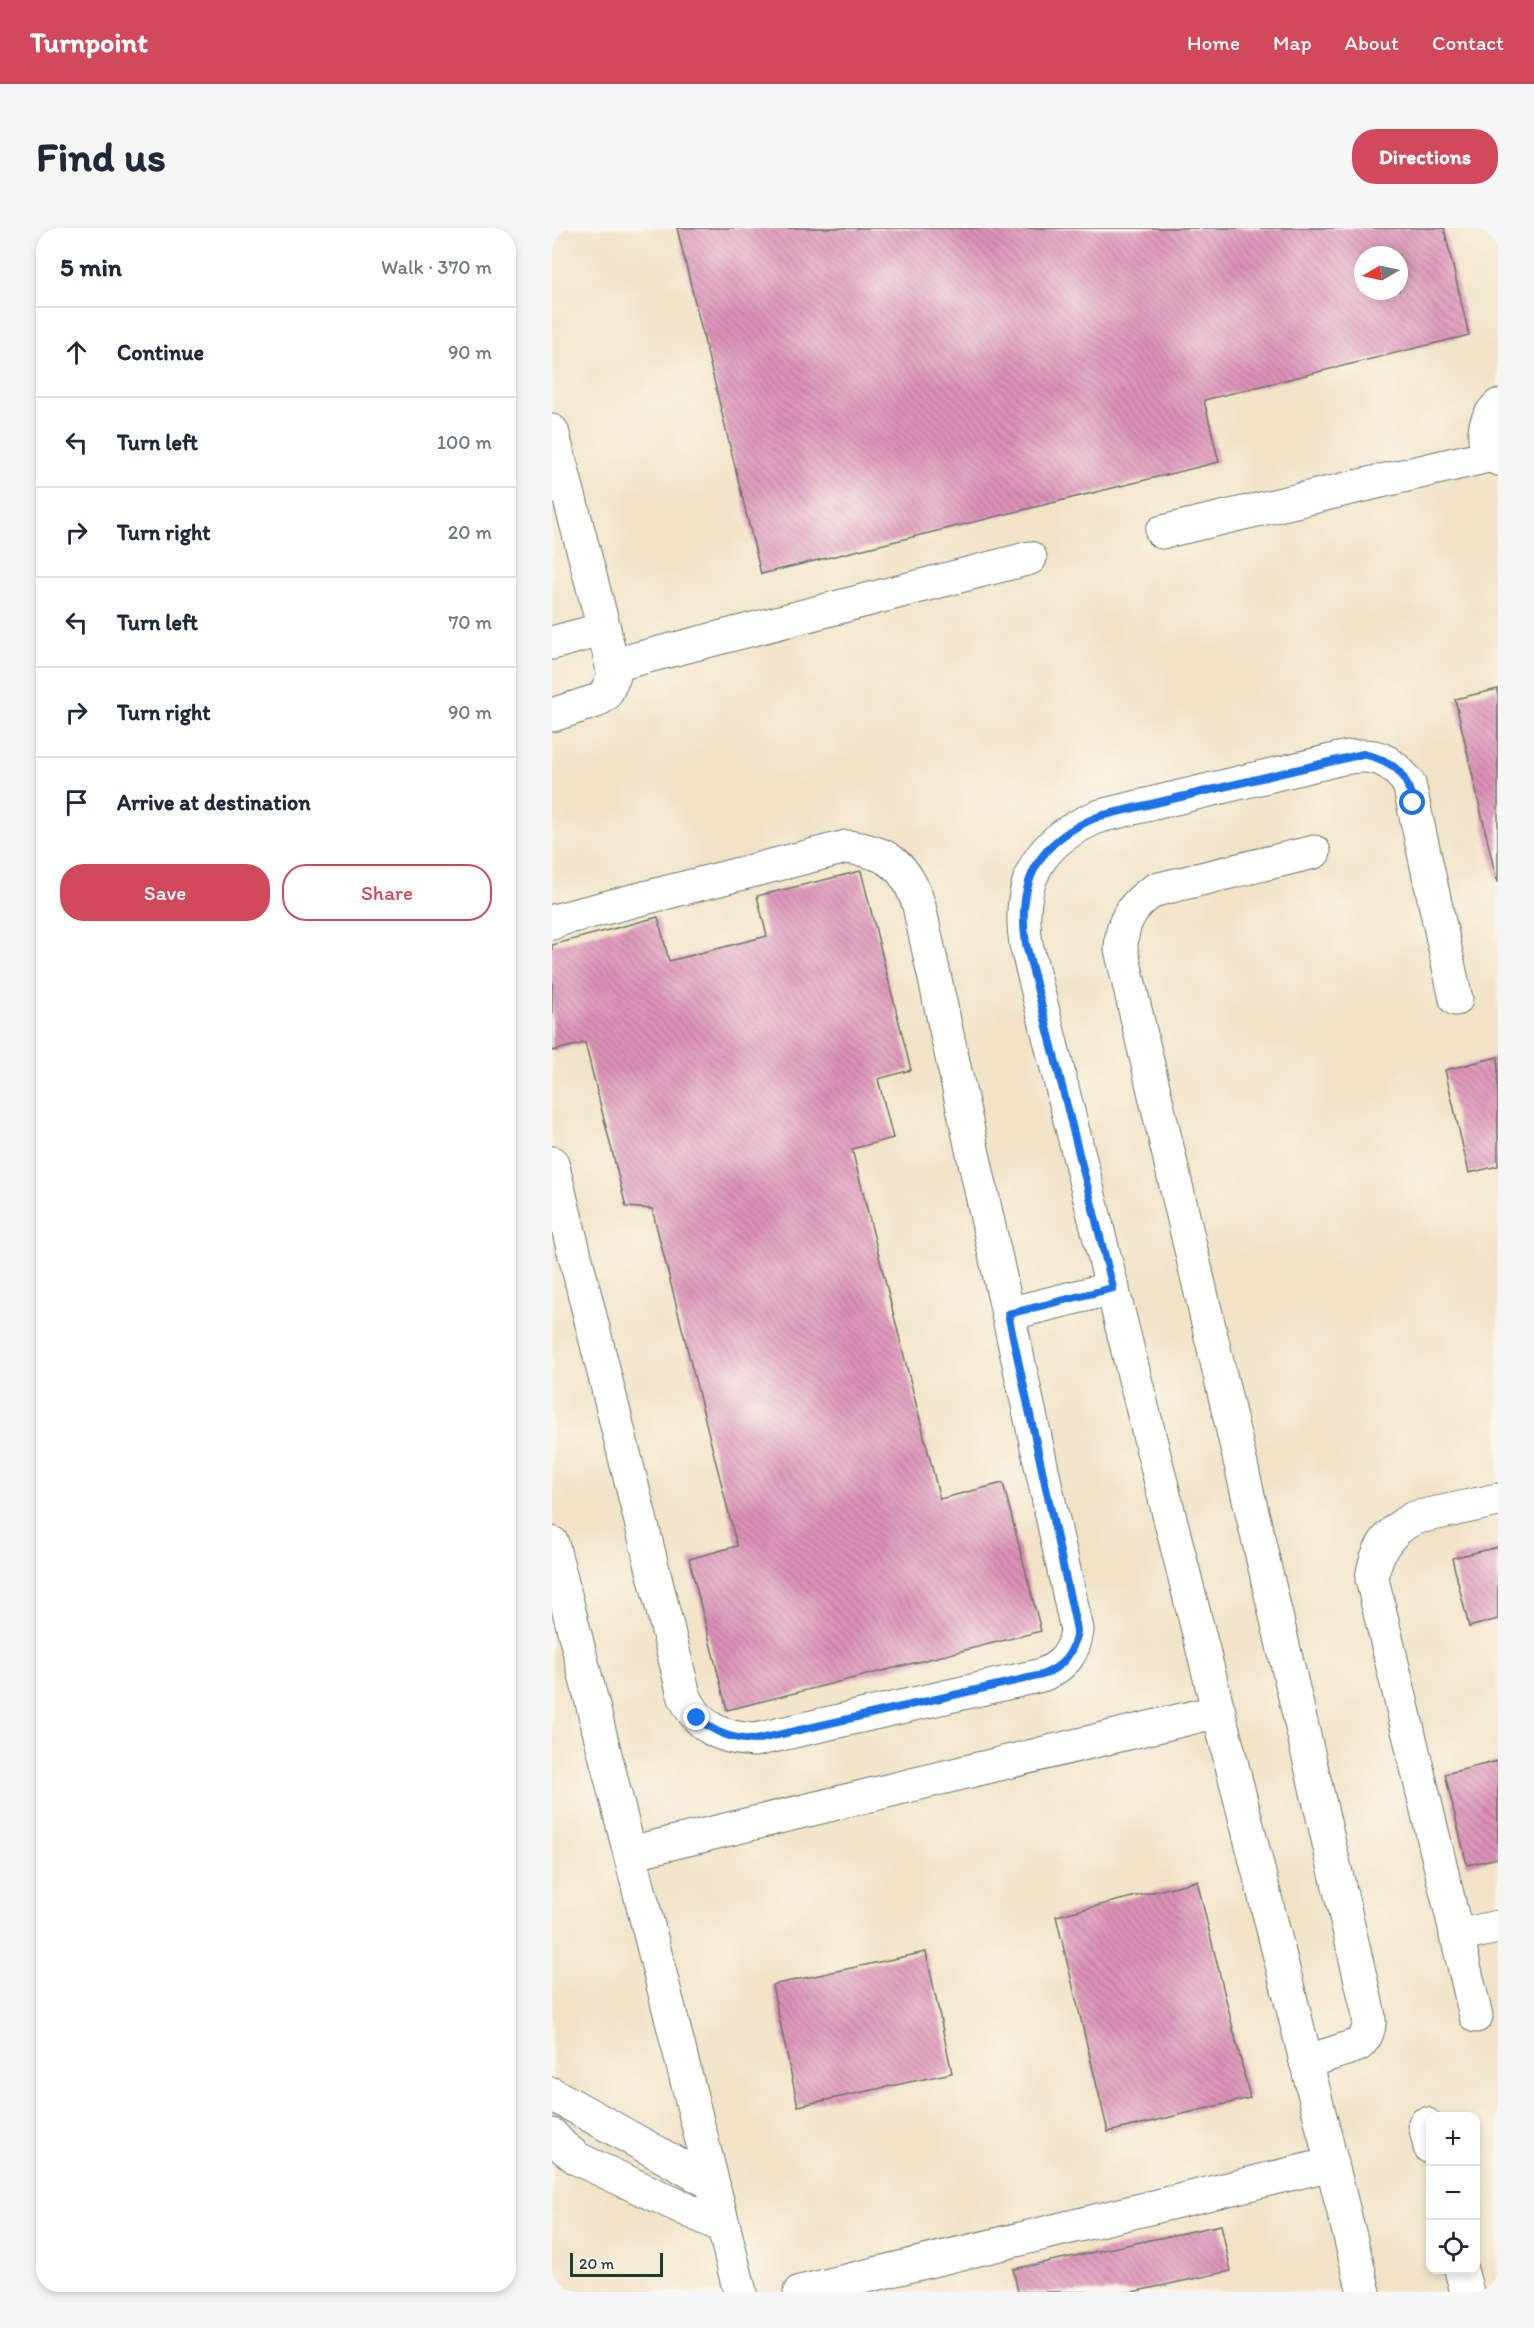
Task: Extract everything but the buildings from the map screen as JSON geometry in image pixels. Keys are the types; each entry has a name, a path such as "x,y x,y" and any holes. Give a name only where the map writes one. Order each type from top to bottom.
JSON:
{"lane":[{"path":"1162,532 1496,457 1485,442 1484,427 1490,413 1498,406"},
{"path":"552,431 604,629 614,676 605,695 596,701 552,715"},
{"path":"613,665 1030,558"},
{"path":"552,642 604,629"},
{"path":"1364,2292 1026,944 1023,921 1025,897 1032,875 1043,855 1059,837 1078,824 1100,816 1343,758 1363,754 1381,758 1398,768 1409,784 1456,999"},
{"path":"552,923 568,917 846,847 866,849 886,856 901,869 913,886 1077,1630 1072,1651 1066,1660 1056,1670 1042,1675 755,1740 724,1735 709,1728 697,1718 690,1710 684,1695 552,1163"},
{"path":"1306,2062 1358,2045 1369,2030 1368,2011 1121,949 1122,931 1129,914 1135,904 1155,891 1314,852"},
{"path":"1008,1314 1113,1288"},
{"path":"1476,2016 1372,1579 1374,1565 1385,1541 1403,1524 1414,1518 1498,1500"},
{"path":"552,1543 740,2292"},
{"path":"630,1853 1218,1711"},
{"path":"1456,1936 1498,1927"},
{"path":"552,2094 713,2184"},
{"path":"552,2135 578,2159 724,2227"},
{"path":"800,2292 1332,2164"},
{"path":"1462,2274 1467,2292"}],"route":[{"path":"697,1718 709,1728 724,1735 755,1740 1042,1675 1056,1670 1072,1651 1077,1630 1008,1314 1113,1288 1026,944 1023,921 1025,897 1032,875 1043,855 1059,837 1078,824 1100,816 1363,754 1381,758 1398,768 1409,784 1413,803"}]}
